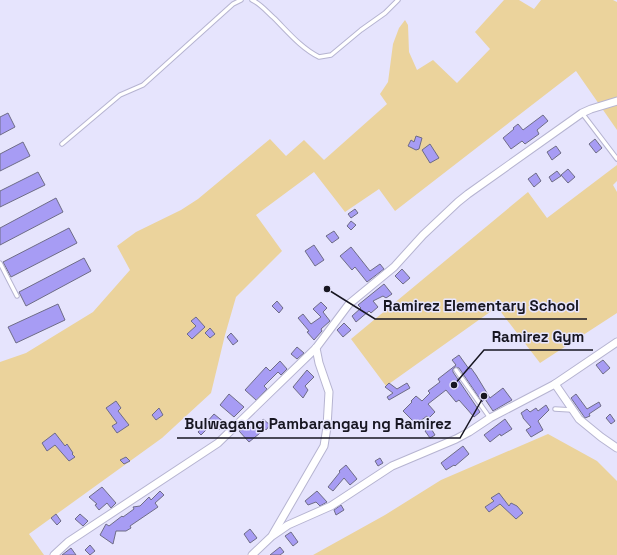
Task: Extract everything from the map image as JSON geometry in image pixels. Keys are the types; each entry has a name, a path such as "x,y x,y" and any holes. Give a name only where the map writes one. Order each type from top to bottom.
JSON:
{"street":[{"path":"54,555 68,542 218,443 316,348 349,304 394,267 423,235 458,202 582,113 617,101"},
{"path":"252,555 272,536 288,525 331,506 392,466 456,439 490,418 555,384 617,342"},
{"path":"272,536 324,446 327,427 328,392 316,348"},
{"path":"555,384 579,419 600,437 617,448"}],"lane":[{"path":"62,144 120,95 143,85 234,4 241,0"},
{"path":"252,0 269,13 310,52 319,57 331,55 398,0"},
{"path":"582,113 617,159"},
{"path":"0,263 17,296"},
{"path":"456,370 490,418"},
{"path":"555,409 574,410"}],"shaded area":[{"path":"504,0 519,0 534,9 541,0 613,0 617,2 617,130 576,71 395,211 379,189 345,212 314,172 256,215 282,251 236,297 211,393 162,438 29,534 44,555 0,555 0,362 26,353 93,312 130,270 117,246 136,232 181,210 198,199 270,139 286,156 304,140 324,160 387,104 380,94 388,82 393,44 399,28 405,20 408,25 409,52 417,70 433,60 457,83 490,49 475,32"},
{"path":"617,165 617,181 613,185 617,192 617,313 540,363 497,307 386,386 351,339 528,192 547,218"},
{"path":"548,434 597,461 617,481 617,555 313,555 385,515 441,480"}],"building":[{"path":"8,113 15,127 0,135 0,117"},
{"path":"543,115 548,121 537,130 539,134 525,144 522,141 511,149 503,138 518,124 523,130"},
{"path":"416,136 422,138 419,149 416,150 408,146 411,140 414,142"},
{"path":"595,139 602,148 596,153 589,144"},
{"path":"23,142 30,156 0,171 0,154"},
{"path":"430,144 439,158 430,163 422,150"},
{"path":"556,146 561,153 552,160 547,152"},
{"path":"568,169 575,177 568,183 561,175"},
{"path":"557,171 561,176 552,182 549,177"},
{"path":"38,172 45,185 0,207 0,191"},
{"path":"536,173 541,181 534,187 528,179"},
{"path":"56,198 63,212 0,245 0,228"},
{"path":"355,209 358,213 351,218 348,214"},
{"path":"351,221 356,225 351,230 347,226"},
{"path":"69,228 77,243 11,277 3,262"},
{"path":"334,231 339,238 332,243 326,236"},
{"path":"314,245 324,260 315,266 305,251"},
{"path":"351,247 370,271 380,264 384,269 367,282 355,267 352,270 340,256"},
{"path":"84,258 91,271 26,306 19,292"},
{"path":"402,269 410,278 403,284 395,276"},
{"path":"384,284 392,294 386,298 383,296 373,301 378,307 371,313 369,311 356,322 352,316 361,308 358,305"},
{"path":"277,301 283,308 279,313 272,306"},
{"path":"321,302 327,308 323,312 330,321 321,329 322,331 314,340 307,332 309,331 298,318 303,314 311,324 321,317 313,309"},
{"path":"58,304 65,320 16,343 8,327"},
{"path":"196,317 205,327 192,339 187,334 196,326 191,321"},
{"path":"344,323 351,330 343,337 337,330"},
{"path":"210,328 215,334 210,338 205,333"},
{"path":"231,333 238,341 233,345 227,337"},
{"path":"297,347 304,353 297,359 291,354"},
{"path":"459,355 469,369 471,368 490,398 503,388 512,400 493,411 485,399 482,402 459,368 455,367 453,372 480,412 474,417 459,400 456,402 446,390 428,404 435,412 429,418 427,416 416,424 403,411 416,396 422,401 430,393 428,391 440,382 438,379 456,365 452,360"},
{"path":"603,360 610,368 603,374 596,365"},
{"path":"280,361 287,369 281,375 278,372 264,386 267,389 256,400 245,390 266,367 270,371"},
{"path":"307,370 314,377 305,386 308,390 303,398 293,387"},
{"path":"389,383 397,389 407,383 410,388 389,400 387,397 393,393 385,387"},
{"path":"229,394 244,407 234,417 220,405"},
{"path":"576,394 587,409 599,402 601,406 589,414 590,416 585,418 571,398"},
{"path":"116,401 121,408 118,411 129,425 117,433 112,426 117,423 106,408"},
{"path":"546,405 549,410 538,421 543,430 531,437 526,430 531,427 523,418 521,413 527,409 530,412 536,408 538,411"},
{"path":"159,408 163,415 156,420 152,415"},
{"path":"214,414 225,423 219,430 212,424 201,435 198,432"},
{"path":"610,414 615,421 611,424 606,418"},
{"path":"263,419 270,425 266,430 265,429 249,442 239,431 249,426 254,430"},
{"path":"505,419 512,429 501,436 500,434 490,442 484,435"},
{"path":"430,427 435,435 430,438 425,431"},
{"path":"55,433 65,446 67,444 75,457 69,461 55,445 47,451 42,443"},
{"path":"463,446 469,454 455,466 454,465 446,470 441,463"},
{"path":"126,457 130,461 124,464 120,460"},
{"path":"380,458 383,463 378,466 375,461"},
{"path":"346,465 357,479 350,485 344,478 333,491 328,487 340,472 339,471"},
{"path":"102,487 116,503 111,508 107,503 99,510 95,505 97,504 89,497"},
{"path":"160,491 164,495 155,503 158,507 130,526 131,528 126,531 116,531 113,544 100,535 106,524 109,526 134,509 133,507 140,506 149,497 151,500"},
{"path":"317,491 327,502 320,506 316,502 308,505 305,501"},
{"path":"499,493 509,506 511,503 517,506 523,513 516,519 500,504 489,512 485,507 494,501 491,498"},
{"path":"341,505 344,510 336,515 334,510"},
{"path":"56,514 61,521 57,525 51,518"},
{"path":"80,514 88,521 83,526 75,519"},
{"path":"250,529 257,538 250,543 244,534"},
{"path":"291,532 298,542 293,546 285,536"},
{"path":"90,545 95,551 90,555 85,550"},
{"path":"280,547 284,552 280,555 270,555"},
{"path":"71,548 76,555 62,555"}],"place":[{"name":"Ramirez Elementary School","path":"327,289"},
{"name":"Ramirez Gym","path":"454,385"},
{"name":"Bulwagang Pambarangay ng Ramirez","path":"484,396"}]}
